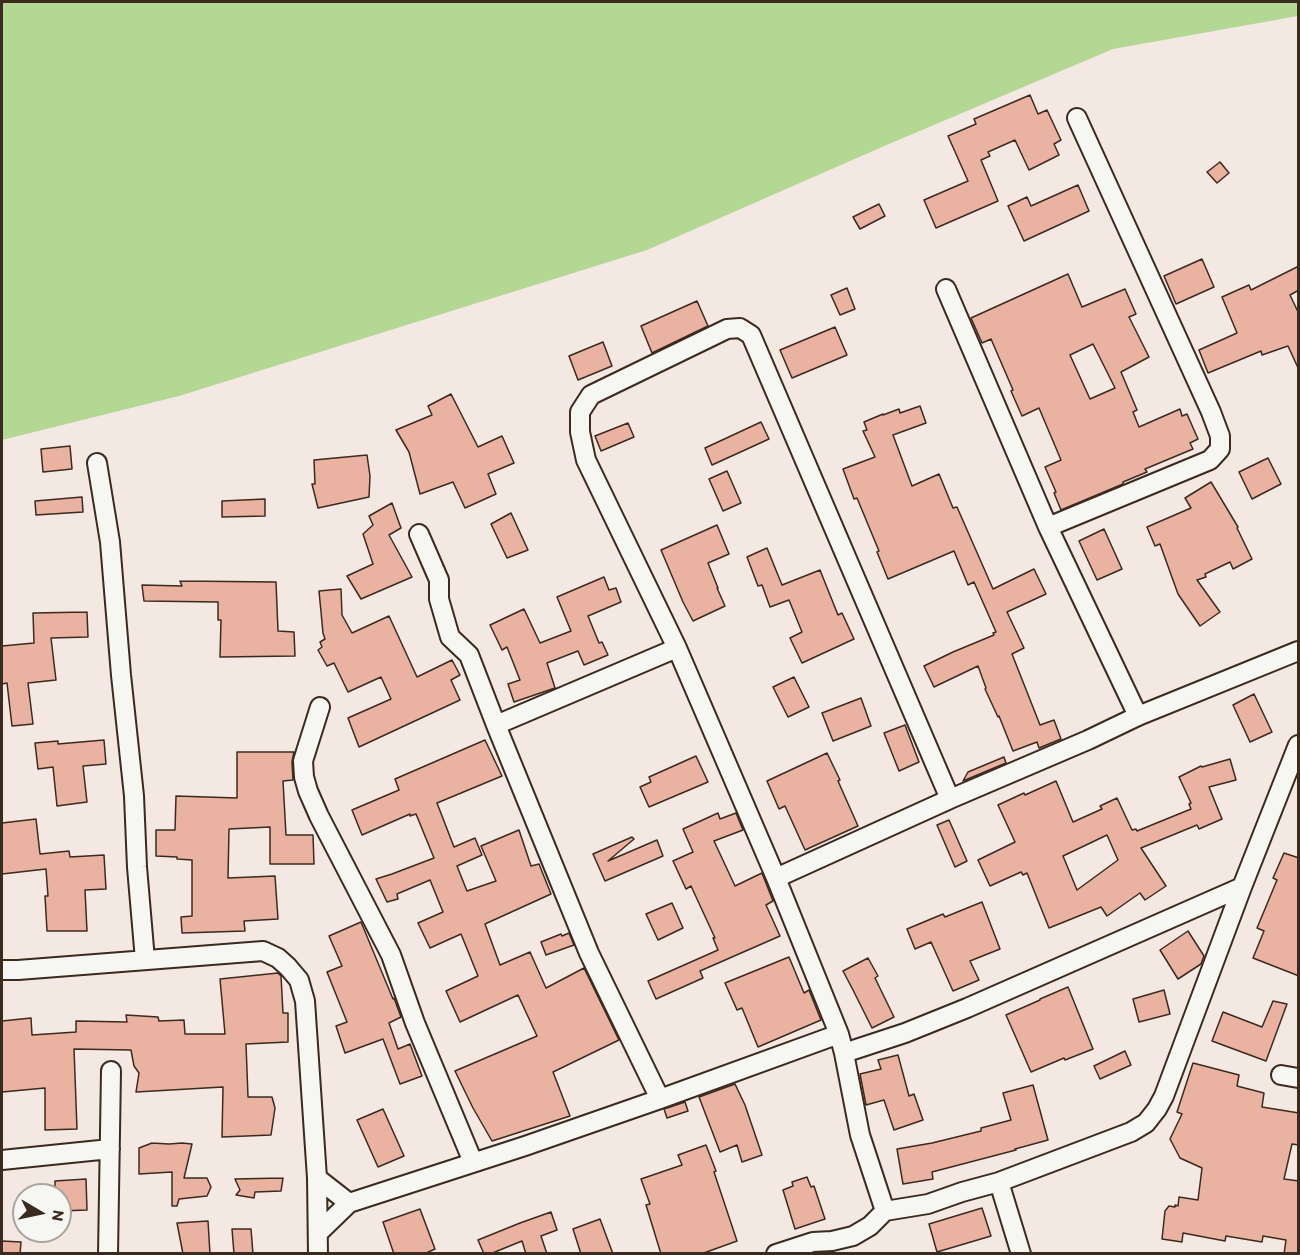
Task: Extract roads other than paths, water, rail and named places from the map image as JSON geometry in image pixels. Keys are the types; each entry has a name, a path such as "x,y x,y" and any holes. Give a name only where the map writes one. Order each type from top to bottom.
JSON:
{"street":[{"path":"1047,527 1210,460 1220,449 1220,436 1211,412 1077,118"},
{"path":"946,289 1047,527 1138,716"},
{"path":"885,1211 860,1135 844,1053 838,1034 776,878 677,648 586,460 580,432 580,412 591,395 727,329 740,328 751,334 950,799"},
{"path":"97,463 110,542 134,796 145,960"},
{"path":"418,534 439,580 439,599 450,637 469,655 589,953 660,1099"},
{"path":"496,725 677,648"},
{"path":"776,878 1138,716 1299,651"},
{"path":"320,706 303,761 308,791 392,956 415,1023 473,1162"},
{"path":"776,1254 815,1248 853,1236 870,1226 885,1211 928,1204 999,1182 1131,1132 1146,1123 1157,1110 1164,1096 1242,887 1299,745"},
{"path":"844,1053 905,1033 967,1008 1242,887"},
{"path":"2,970 263,951 278,958 299,980 305,1001 316,1178 318,1254"},
{"path":"318,1233 349,1203 660,1099 838,1034"},
{"path":"108,1254 111,1071"},
{"path":"2,1160 110,1149"},
{"path":"316,1178 349,1203"},
{"path":"999,1182 1021,1254"}]}
